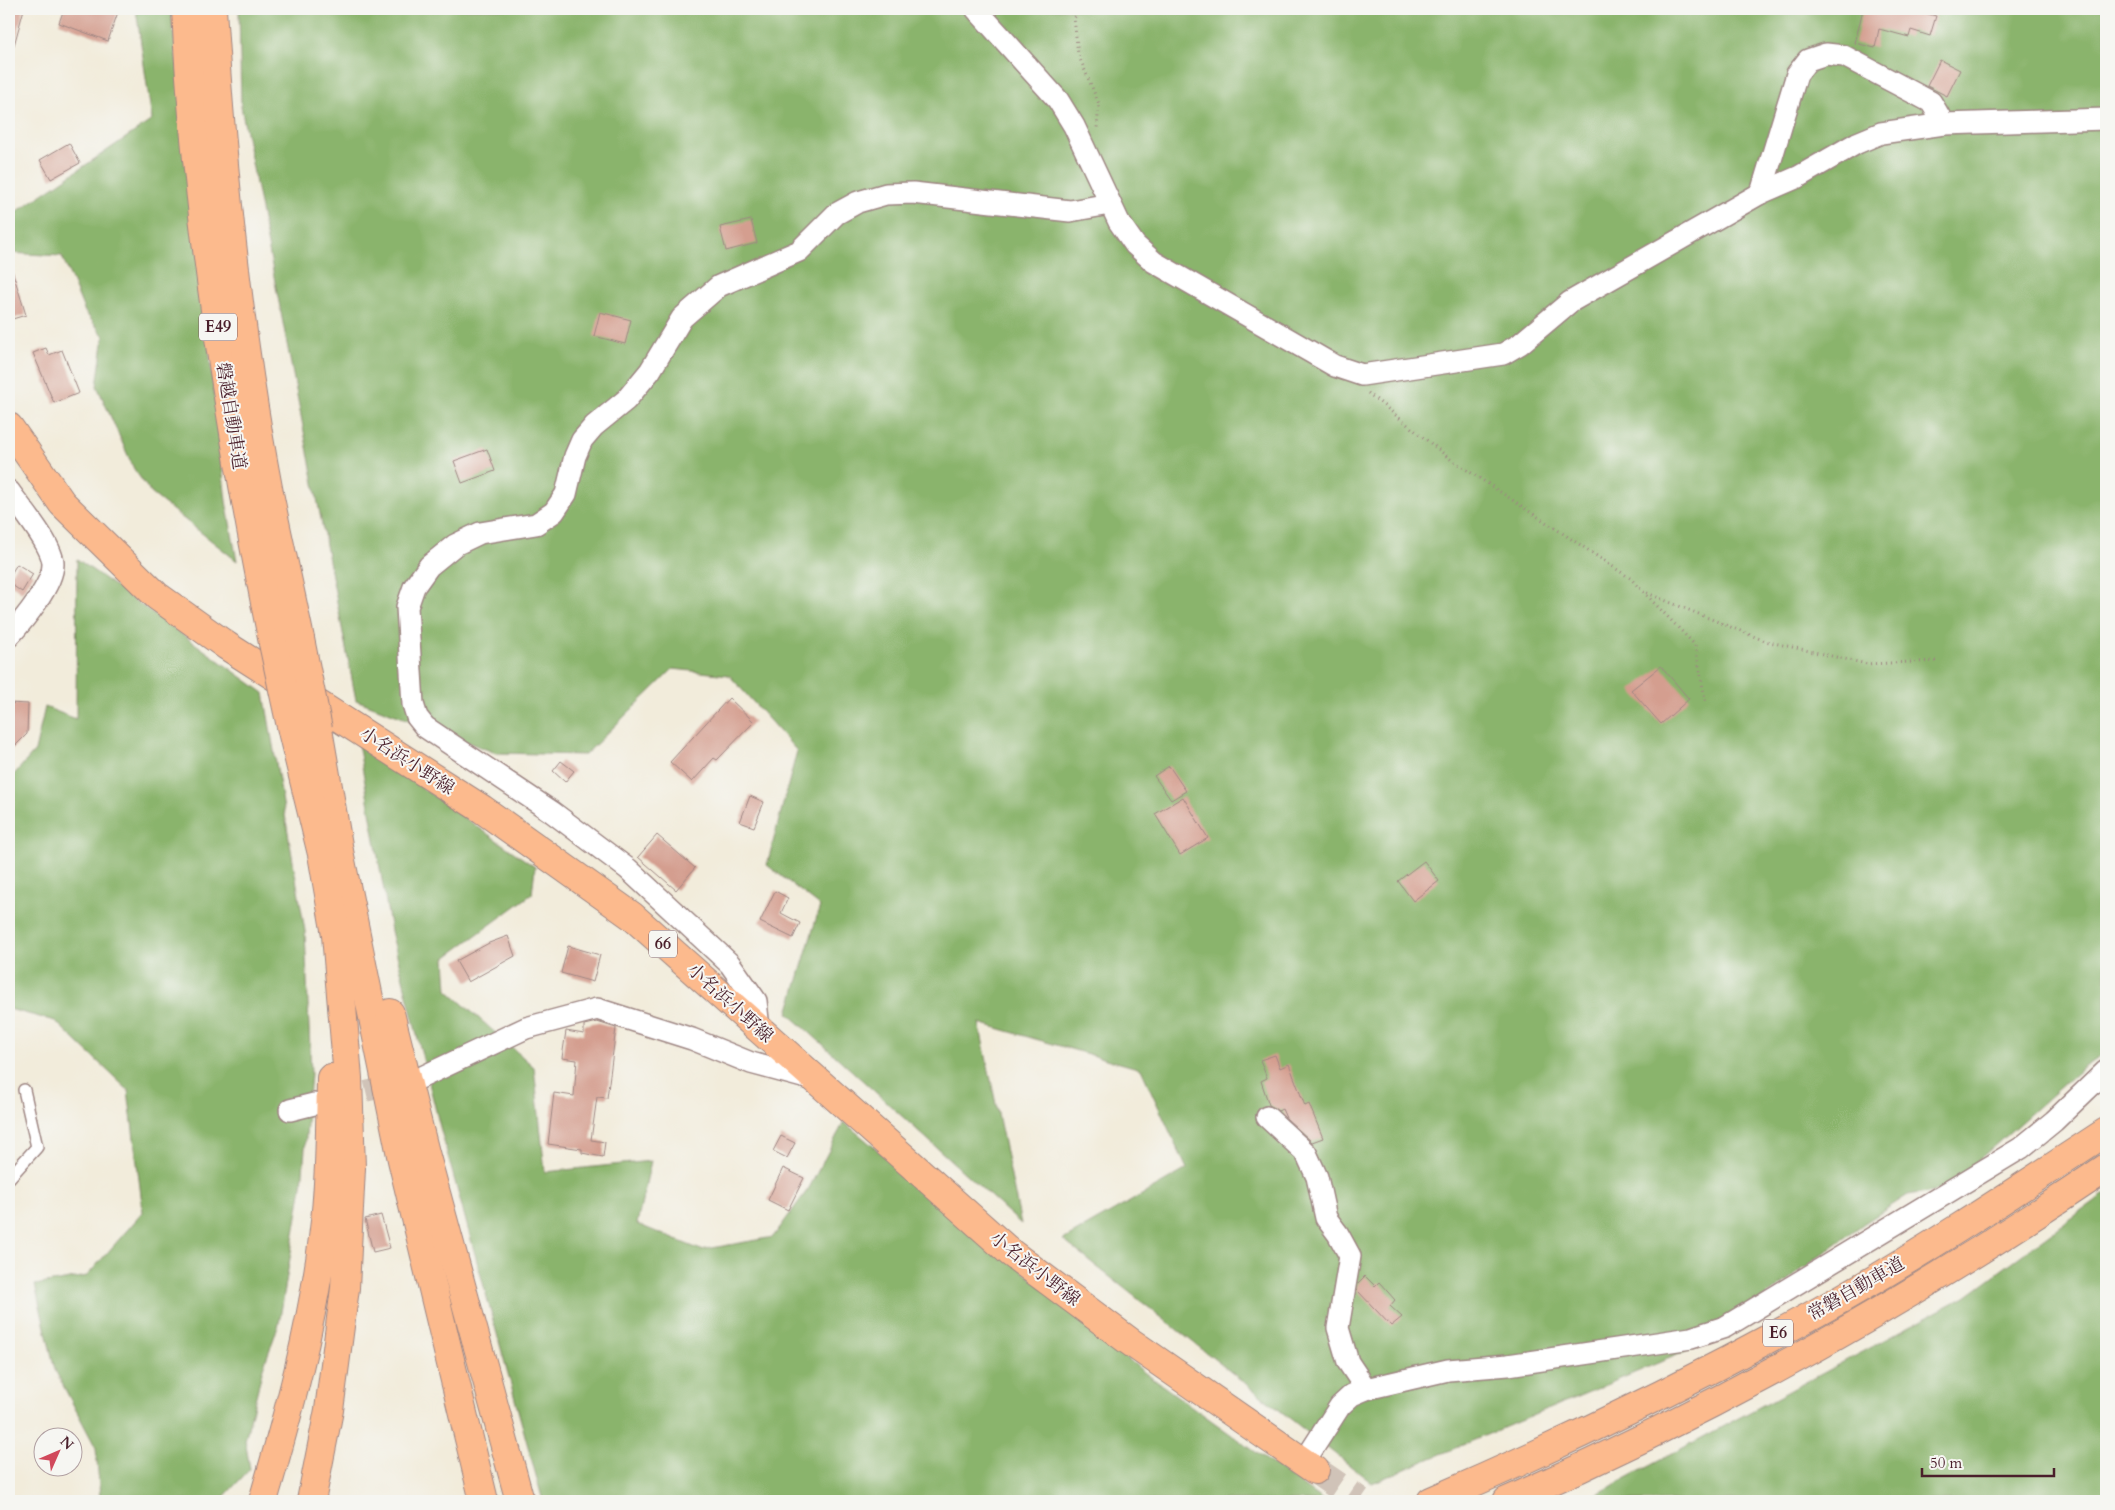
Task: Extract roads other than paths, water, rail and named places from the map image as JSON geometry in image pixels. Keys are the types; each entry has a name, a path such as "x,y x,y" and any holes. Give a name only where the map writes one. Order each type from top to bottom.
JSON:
{"main road":[{"name":"磐越自動車道","path":"186,9 196,152 223,362 244,497 304,789"},
{"name":"磐越自動車道","path":"212,9 222,148 248,357 268,487 327,772"},
{"name":"小名浜小野線","path":"9,427 62,503 157,596 227,646 482,809 632,916 1011,1253 1129,1341 1310,1466"},
{"path":"327,772 339,851 402,1160 484,1501"},
{"path":"327,772 349,846 425,1153 520,1501"},
{"path":"262,1501 292,1402 310,1315 323,1237 328,1167 331,1076 328,996 324,938 304,789"},
{"path":"304,789 322,854 336,935 347,1068 351,1168 345,1288 329,1410 311,1501"},
{"name":"常磐自動車道","path":"1431,1501 1540,1454 1643,1404 1801,1320 1928,1246 2106,1132"},
{"name":"常磐自動車道","path":"1507,1501 1559,1479 1730,1394 1808,1351 2028,1220 2106,1168"}],"street":[{"path":"976,9 1058,100 1074,126 1118,222 1134,245 1154,262 1335,366 1362,374 1503,354 1520,344 1570,302 1761,193 1798,177 1857,143 1881,133 1944,124 2106,119"},
{"path":"1761,193 1797,74 1808,60 1826,54 1844,56 1931,102 1944,124"},
{"path":"759,1029 756,1001 730,964 628,869 552,812 425,727 417,717 414,704 407,606 414,587 429,566 455,545 480,533 536,524 554,512 566,494 575,456 582,440 594,426 626,400 650,371 682,318 719,286 799,251 836,214 858,202 886,194 913,193 1070,212 1110,204"},
{"path":"9,491 48,548 53,563 50,579 22,623 9,636"},
{"path":"420,1078 526,1028 597,1010 692,1039 751,1063 817,1081"},
{"path":"1310,1466 1340,1406 1352,1395 1366,1389 1448,1370 1508,1365 1691,1338 1725,1327 2021,1148 2054,1121 2106,1071"},
{"path":"290,1110 314,1104"},
{"path":"1267,1117 1306,1153 1317,1177 1326,1218 1338,1234 1350,1256 1338,1328 1348,1362 1366,1389"}],"lane":[{"path":"9,1178 37,1147 24,1090"}],"tunnel":[{"path":"335,1099 400,1083"},
{"path":"1315,1470 1360,1501"}]}
